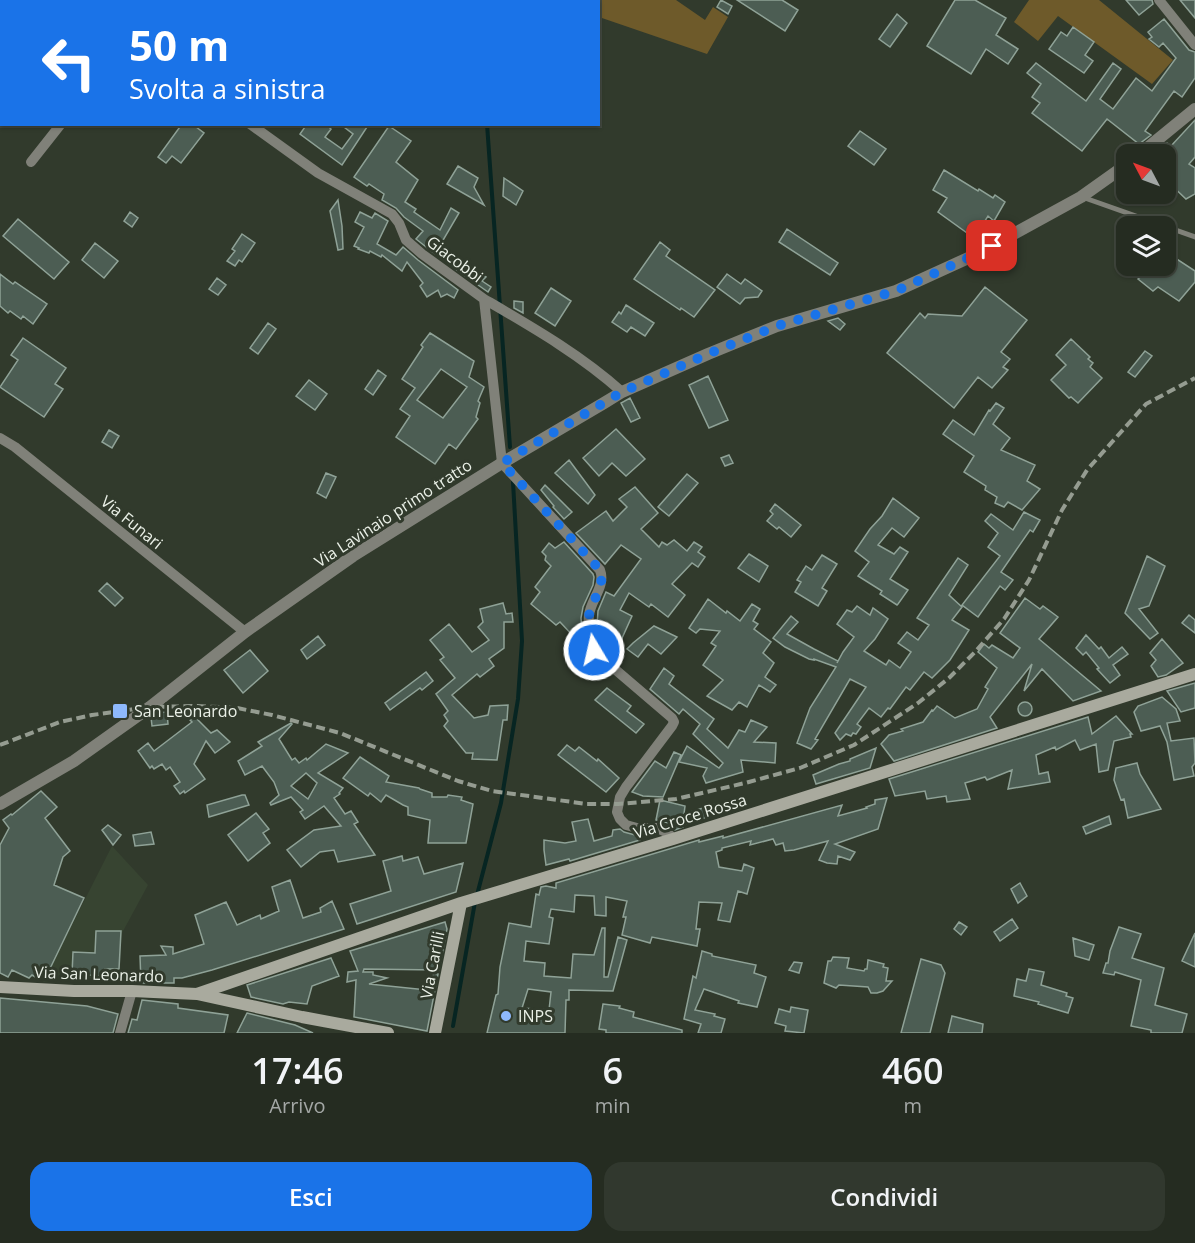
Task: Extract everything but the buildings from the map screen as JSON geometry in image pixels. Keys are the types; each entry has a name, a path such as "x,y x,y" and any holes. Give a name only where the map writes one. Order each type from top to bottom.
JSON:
{"main road":[{"name":"Via Croce Rossa","path":"197,994 464,902 673,839 1195,674"},
{"name":"Via Carilli","path":"435,1033 464,902"},
{"name":"Via San Leonardo","path":"0,987 197,994"},
{"path":"197,994 388,1033"}],"street":[{"path":"1159,0 1195,45"},
{"path":"1152,144 1195,108"},
{"path":"31,162 59,126"},
{"name":"Giacobbi","path":"253,126 318,172 392,214 399,223 406,240 442,270 489,302 502,463"},
{"name":"Via Lavinaio primo tratto","path":"0,804 84,755 150,707 245,632 353,556 502,463 622,392 777,326 896,291 977,254 1081,197 1116,172"},
{"path":"489,302 548,337 622,392"},
{"name":"Via Funari","path":"0,438 15,447 245,632"},
{"path":"502,463 602,574 602,583 589,615 594,650 674,722 620,797 617,812 626,825 637,828 657,828 668,832 673,839"},
{"path":"120,1033 132,991"}],"lane":[{"path":"1081,197 1195,237"}],"shaded area":[{"path":"600,0 676,0 705,20 713,7 728,17 707,54 600,17"},
{"path":"1029,0 1099,0 1173,60 1152,84 1058,16 1038,41 1014,22"},
{"path":"112,846 148,885 122,933 118,980 69,977 43,982"}],"waterway":[{"path":"487,126 510,447"},
{"path":"477,895 501,803 518,699 522,641 513,482"},
{"path":"453,1026 475,902"}],"railway":[{"path":"0,745 60,722 92,715 150,707 197,706 237,708 340,733 458,781 492,791 587,804 676,799 800,768 854,745 918,703 949,678 1004,619 1029,580 1062,510 1087,470 1146,404 1195,378"}],"place":[{"name":"San Leonardo","path":"120,711"},
{"name":"INPS","path":"506,1016"}],"route":[{"path":"594,650 589,615 602,583 602,574 502,463 622,392 777,326 896,291 992,246"}]}
